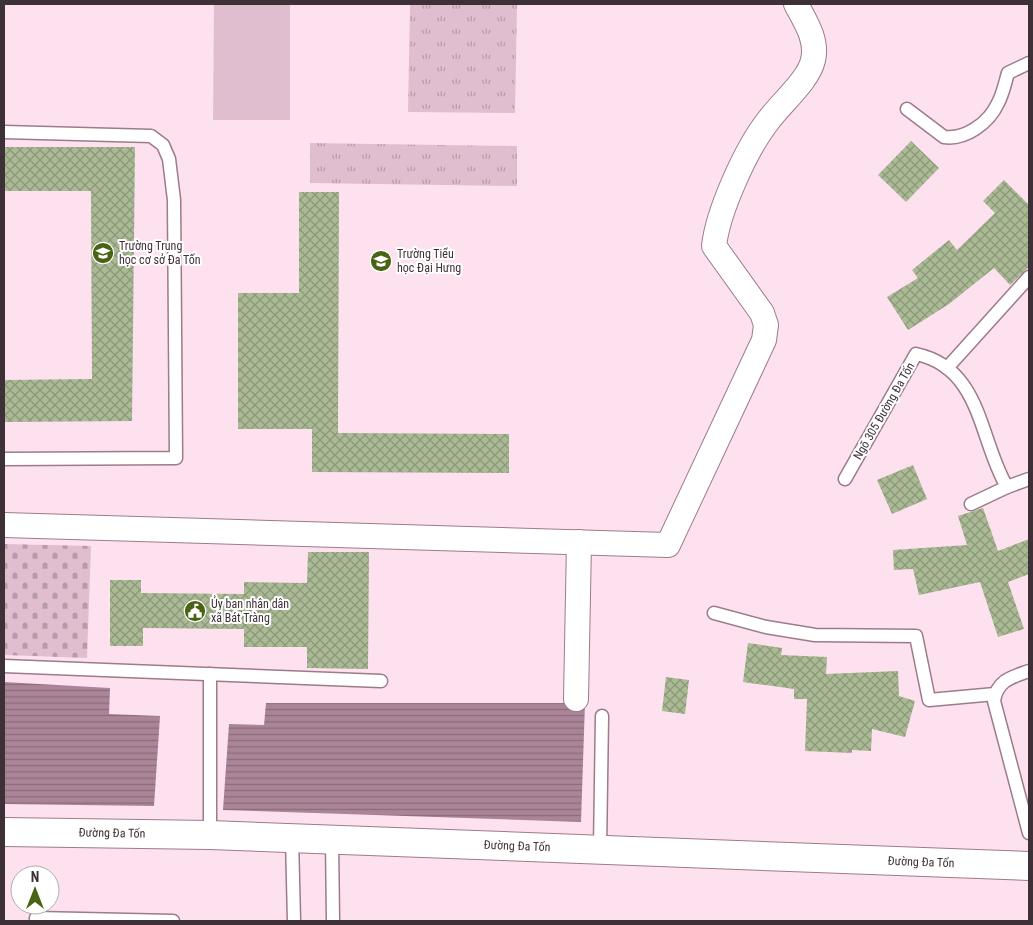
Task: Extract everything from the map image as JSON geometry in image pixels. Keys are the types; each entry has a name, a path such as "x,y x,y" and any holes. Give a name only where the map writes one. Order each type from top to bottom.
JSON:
{"street":[{"path":"4,525 668,545 764,340 766,325 762,313 714,246 716,230 747,154 767,122 805,76 813,62 814,46 810,31 796,4"},
{"path":"576,699 579,542"},
{"name":"Đường Đa Tốn","path":"4,832 332,839 1029,866"}],"lane":[{"path":"907,109 944,137 961,136 979,126 997,106 1008,73 1029,63"},
{"path":"4,132 151,136 163,145 171,168 174,200 176,448 176,458 4,459"},
{"path":"947,368 1029,276"},
{"name":"Ngõ 305 Đường Đa Tốn","path":"845,479 916,354 930,357 947,368 975,404 991,457 1007,487"},
{"path":"971,504 1029,479"},
{"path":"714,613 766,627 815,634 916,636 929,700 995,694"},
{"path":"4,666 382,681"},
{"path":"1029,671 1002,682 995,694 994,700 1029,833"},
{"path":"210,674 210,835"},
{"path":"600,850 602,716"},
{"path":"292,838 294,921"},
{"path":"332,839 332,921"},
{"path":"36,921 36,918 172,921"}],"green space":[{"path":"214,4 290,4 290,120 213,120"},
{"path":"410,4 517,4 515,113 408,112"},
{"path":"310,143 517,146 517,186 310,183"},
{"path":"4,544 91,546 87,658 4,655"}],"shaded area":[{"path":"4,682 110,688 109,714 160,716 154,806 4,804"},
{"path":"266,703 585,703 581,822 223,810 229,724 264,725"}],"building":[{"path":"911,141 939,168 906,202 878,175"},
{"path":"4,147 135,147 132,421 4,422 4,380 92,379 91,191 4,191"},
{"path":"1004,180 1029,205 1029,267 1010,285 994,268 949,304 908,330 887,297 918,278 912,270 949,240 957,250 995,213 983,201"},
{"path":"299,192 339,192 338,433 509,434 509,473 312,472 312,429 238,429 238,293 299,293"},
{"path":"913,465 927,499 892,514 877,480"},
{"path":"983,508 998,551 1029,539 1029,574 1008,582 1024,629 998,637 980,582 919,595 913,569 894,570 893,550 967,545 958,516"},
{"path":"308,552 369,552 368,669 307,668 307,647 244,647 244,629 143,628 143,646 110,646 110,580 141,580 141,593 244,594 244,582 307,583"},
{"path":"748,643 782,648 781,655 827,657 826,674 898,671 899,696 915,701 905,737 872,729 871,751 852,750 852,753 805,751 807,699 794,699 794,689 743,682"},
{"path":"666,677 689,680 685,714 662,711"}],"place":[{"name":"Trường Trung học cơ sở Đa Tốn","path":"103,253"},
{"name":"Trường Tiểu học Đại Hưng","path":"381,261"},
{"name":"Ủy ban nhân dân xã Bát Tràng","path":"195,611"}]}
